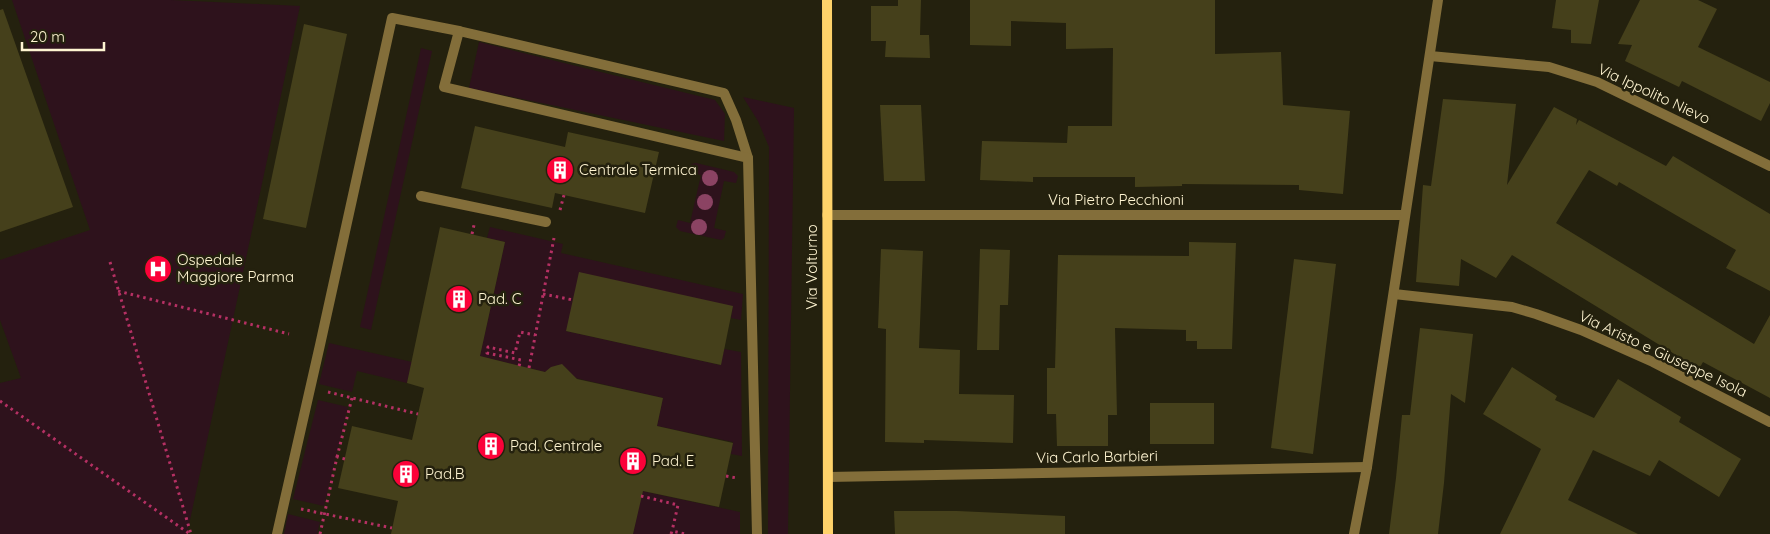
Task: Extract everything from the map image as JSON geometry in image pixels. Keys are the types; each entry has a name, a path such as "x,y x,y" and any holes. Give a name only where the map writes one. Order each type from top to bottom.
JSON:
{"street":[{"name":"Via Volturno","path":"827,0 828,534"},
{"path":"1354,534 1367,467 1438,0"},
{"path":"277,534 392,18 459,31 724,93 736,120 748,158 757,534"},
{"path":"459,31 444,87 748,158"},
{"name":"Via Ippolito Nievo","path":"1430,56 1549,67 1597,82 1770,166"},
{"path":"421,196 546,222"},
{"name":"Via Pietro Pecchioni","path":"827,215 1406,215"},
{"name":"Via Aristo e Giuseppe Isola","path":"1394,294 1512,307 1536,314 1581,330 1653,362 1770,422"},
{"name":"Via Carlo Barbieri","path":"828,477 1367,467"}],"path":[{"path":"559,215 564,195"},
{"path":"529,368 555,233"},
{"path":"110,262 190,534"},
{"path":"118,292 289,334"},
{"path":"543,294 573,300"},
{"path":"519,366 521,360 487,353 488,347 514,353 520,332 535,335"},
{"path":"310,388 418,414"},
{"path":"320,534 352,398"},
{"path":"0,401 190,534"},
{"path":"337,457 345,459"},
{"path":"641,496 678,505 672,533 685,534"},
{"path":"284,505 392,528"}],"shaded area":[{"name":"Ospedale Maggiore Parma","path":"12,0 171,0 300,6 187,534 0,534 0,383 21,378 0,320 0,260 90,230"},
{"path":"479,42 715,100 725,114 724,141 469,88"},
{"path":"421,48 432,51 371,330 360,327"},
{"path":"743,97 794,108 788,534 768,534 769,147 758,121"},
{"path":"696,163 734,172 738,176 736,183 724,181 714,228 726,231 724,238 721,240 680,231 676,227 678,220 690,223 701,175 689,172 691,164"},
{"path":"490,227 563,244 561,253 743,294 741,320 731,318 733,306 566,331 720,365 724,349 741,352 742,456 731,454 733,442 657,426 663,398 571,377 567,369 557,365 545,372 480,356 505,242 487,238"},
{"path":"329,343 412,362 407,383 357,371 352,392 319,384"},
{"path":"318,400 348,407 324,506 293,499"},
{"path":"642,491 740,512 740,534 633,534"},
{"path":"288,514 320,522 317,534 284,534"}],"building":[{"path":"898,0 921,0 920,35 929,35 930,58 885,57 886,41 871,41 871,6 898,6"},
{"path":"970,0 1215,0 1215,54 1281,52 1283,105 1350,111 1343,194 1299,190 1299,185 1182,184 1182,186 1135,187 1135,177 1033,177 1033,182 980,180 982,141 1067,143 1068,126 1112,126 1113,48 1066,49 1066,23 1011,21 1011,46 970,45"},
{"path":"1556,0 1599,0 1591,44 1571,43 1571,30 1552,28"},
{"path":"1640,0 1698,0 1717,9 1698,47 1770,82 1770,103 1761,121 1682,81 1679,87 1625,61 1632,45 1618,44"},
{"path":"3,9 73,207 0,232 0,10"},
{"path":"304,24 347,34 306,228 263,219"},
{"path":"1443,99 1516,104 1507,185 1554,107 1577,119 1576,125 1579,120 1666,166 1673,156 1770,214 1770,291 1726,268 1736,250 1619,182 1617,186 1589,170 1556,223 1754,344 1770,315 1770,398 1703,362 1699,369 1512,255 1496,278 1461,259 1459,286 1416,282 1423,185 1431,186"},
{"path":"880,105 921,105 925,181 884,181"},
{"name":"Centrale Termica","path":"475,126 565,147 568,132 659,152 645,213 555,193 552,208 461,188"},
{"path":"440,227 505,242 480,356 545,372 551,367 562,364 577,379 663,398 657,426 733,443 719,507 643,491 633,534 391,534 398,501 338,488 352,426 412,440 424,388 407,383"},
{"path":"1189,242 1236,243 1232,349 1197,349 1197,341 1186,341 1186,330 1115,328 1117,415 1108,415 1108,446 1057,446 1056,414 1047,414 1047,368 1055,368 1058,255 1189,256"},
{"path":"881,249 923,251 919,348 960,350 959,394 1014,395 1013,443 924,440 924,443 885,442 886,329 878,328"},
{"path":"980,249 1010,250 1008,305 1000,305 999,350 977,350"},
{"path":"1294,259 1336,264 1313,454 1271,448"},
{"path":"579,272 733,306 721,365 566,331"},
{"path":"1420,328 1473,334 1465,403 1451,394 1438,534 1389,534 1402,415 1410,415"},
{"path":"1512,367 1557,396 1555,400 1594,418 1618,379 1681,417 1679,422 1741,459 1719,497 1659,460 1650,476 1593,450 1568,500 1638,534 1500,534 1541,449 1483,414"},
{"path":"1150,403 1214,403 1214,444 1150,444"},
{"path":"894,511 957,511 1065,516 1065,534 895,534"}],"place":[{"name":"Centrale Termica","path":"560,170"},
{"name":"Ospedale Maggiore Parma","path":"158,269"},
{"name":"Pad. C","path":"459,299"},
{"name":"Pad. Centrale","path":"491,446"},
{"name":"Pad. E","path":"633,461"},
{"name":"Pad.B","path":"406,474"}]}
